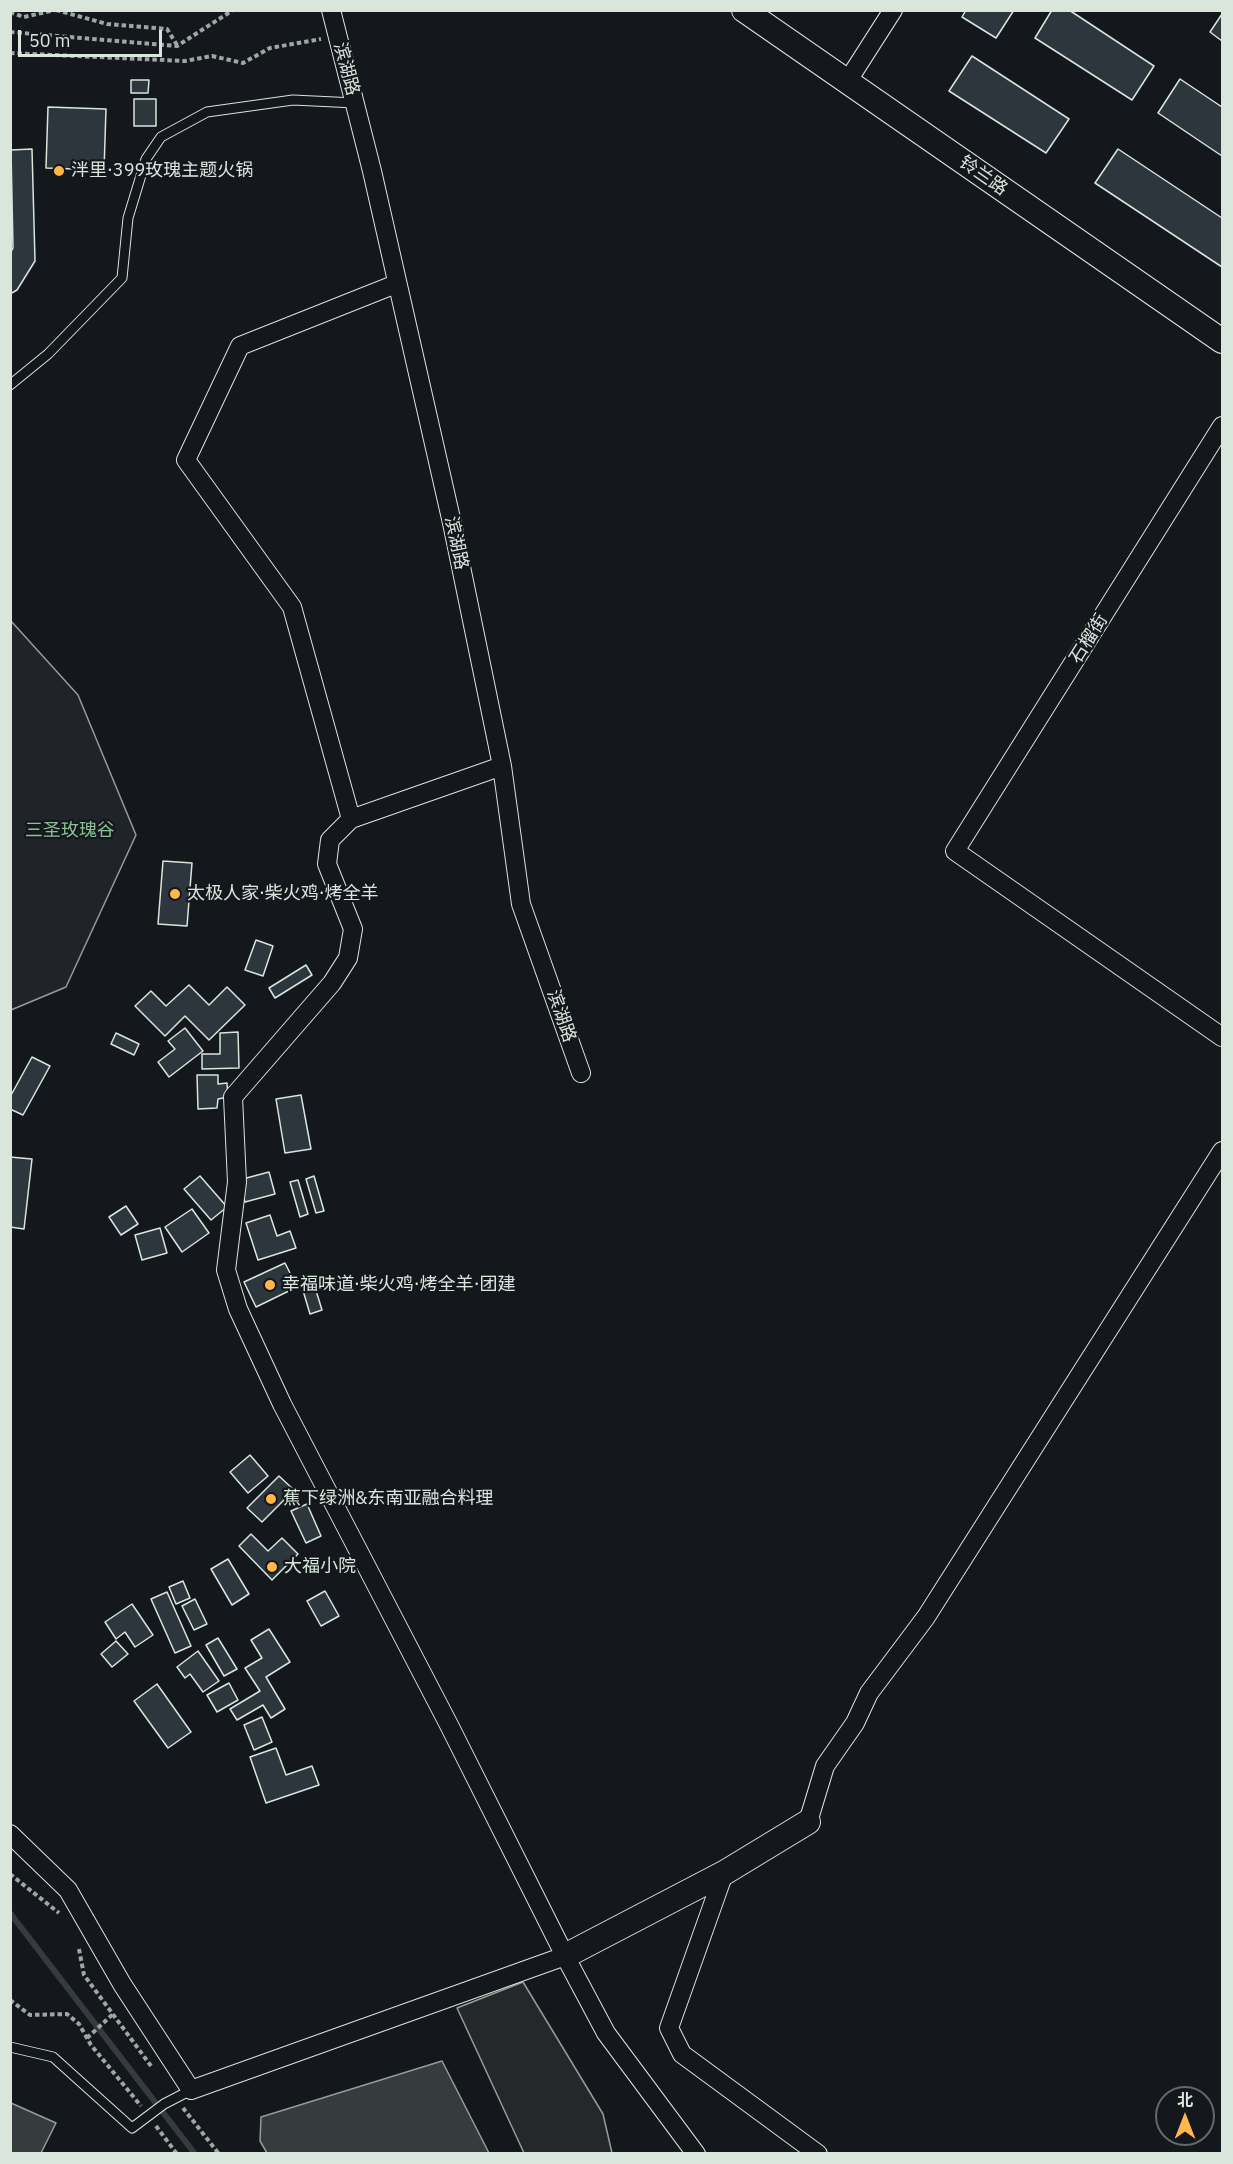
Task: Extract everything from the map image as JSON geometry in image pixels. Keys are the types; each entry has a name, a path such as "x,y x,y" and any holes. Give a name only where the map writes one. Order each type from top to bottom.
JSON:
{"street":[{"name":"滨湖路","path":"331,10 355,103 452,523 502,766 521,904 581,1073"},
{"name":"铃兰路","path":"744,10 1222,341"},
{"path":"847,82 893,10"},
{"path":"351,819 292,607 186,460 240,346 396,284"},
{"name":"石榴街","path":"1222,426 955,851 1222,1037"},
{"path":"502,766 351,819 330,840 327,864 353,929 348,958 332,983 233,1096 237,1182 226,1270 238,1309 282,1404 443,1714 565,1956 606,2033 696,2154"},
{"path":"10,1834 68,1890 122,1984 191,2090 565,1956 724,1873 808,1822 825,1766 855,1723 869,1693 926,1617 1222,1151"},
{"path":"724,1873 669,2028 682,2054 818,2154"}],"lane":[{"path":"10,385 48,354 122,278 128,218 146,159 161,137 207,112 293,99 355,103"},
{"path":"10,2048 53,2057 132,2128 164,2104 191,2090"}],"path":[{"path":"10,12 24,17 55,10 107,24 167,29 177,46"},
{"path":"10,32 177,46 233,10"},
{"path":"10,53 185,61 212,56 243,63 270,48 336,36"},
{"path":"10,2000 30,2015 67,2014 79,2024 87,2038 125,2084 177,2154"},
{"path":"87,2038 113,2014"}],"green space":[{"name":"三圣玫瑰谷","path":"11,621 78,695 136,835 66,987 11,1010"}],"shaded area":[{"path":"523,1982 603,2114 612,2153 524,2153 457,2008"},
{"path":"442,2061 489,2153 267,2153 260,2141 261,2117"},
{"path":"11,2103 56,2123 41,2153 11,2153"}],"building":[{"path":"966,10 1014,10 996,38 962,17"},
{"path":"1052,10 1069,10 1154,66 1132,100 1035,38"},
{"path":"1222,14 1222,41 1210,32"},
{"path":"972,56 1069,119 1046,153 949,91"},
{"path":"1180,79 1222,107 1222,156 1158,113"},
{"path":"131,80 149,80 148,93 131,93"},
{"path":"134,99 156,99 156,126 134,126"},
{"path":"48,107 106,109 104,170 46,168"},
{"path":"32,149 35,261 17,290 10,294 10,254 13,248 11,150"},
{"path":"1118,149 1222,218 1222,267 1095,183"},
{"name":"太极人家·柴火鸡·烤全羊","path":"163,861 192,863 187,926 158,924"},
{"path":"256,940 273,946 263,976 245,970"},
{"path":"306,965 312,975 275,998 269,988"},
{"path":"189,985 209,1005 227,987 245,1005 209,1040 185,1016 165,1036 135,1006 151,991 166,1006"},
{"path":"185,1028 203,1051 169,1077 158,1062 175,1049 168,1041"},
{"path":"238,1032 239,1068 202,1069 202,1054 220,1054 220,1033"},
{"path":"116,1033 139,1044 134,1055 111,1044"},
{"path":"32,1057 50,1066 23,1115 10,1109 10,1097"},
{"path":"197,1075 218,1075 218,1084 227,1083 228,1097 218,1099 217,1108 198,1109"},
{"path":"301,1095 311,1149 285,1153 276,1099"},
{"path":"10,1157 32,1159 24,1229 10,1227"},
{"path":"269,1172 275,1194 245,1202 239,1180"},
{"path":"200,1176 227,1207 211,1220 184,1189"},
{"path":"314,1176 324,1211 316,1213 306,1179"},
{"path":"298,1180 308,1214 300,1217 290,1182"},
{"path":"126,1206 138,1224 121,1235 109,1217"},
{"path":"192,1209 209,1233 182,1252 165,1227"},
{"path":"270,1215 277,1236 290,1231 296,1248 258,1260 246,1223"},
{"path":"160,1228 167,1253 142,1260 135,1235"},
{"name":"幸福味道·柴火鸡·烤全羊·团建","path":"285,1263 297,1287 256,1307 244,1282"},
{"path":"314,1284 322,1310 310,1314 302,1287"},
{"path":"250,1455 268,1476 248,1493 230,1472"},
{"name":"蕉下绿洲&东南亚融合料理","path":"279,1476 294,1490 262,1522 247,1508"},
{"path":"307,1504 321,1536 306,1543 291,1511"},
{"name":"大福小院","path":"251,1534 268,1551 282,1538 298,1554 272,1580 239,1546"},
{"path":"228,1559 249,1594 232,1605 211,1569"},
{"path":"183,1581 190,1598 176,1604 169,1587"},
{"path":"325,1591 339,1616 321,1626 307,1601"},
{"path":"167,1592 191,1646 175,1653 151,1599"},
{"path":"195,1599 207,1624 194,1630 182,1606"},
{"path":"132,1604 153,1635 135,1647 125,1632 116,1639 105,1622"},
{"path":"269,1629 290,1662 266,1677 285,1709 271,1718 263,1705 237,1720 230,1709 260,1691 245,1668 262,1658 251,1640"},
{"path":"218,1638 237,1669 224,1676 206,1645"},
{"path":"116,1641 128,1654 112,1667 101,1654"},
{"path":"198,1651 219,1681 203,1692 190,1674 185,1678 177,1667"},
{"path":"229,1683 238,1700 217,1712 207,1695"},
{"path":"157,1684 191,1732 168,1748 134,1701"},
{"path":"262,1717 272,1742 254,1750 244,1725"},
{"path":"276,1748 286,1775 312,1766 319,1785 266,1803 250,1757"}],"waterway":[{"path":"10,1913 195,2154"}],"place":[{"name":"泮里·399玫瑰主题火锅","path":"59,171"},
{"name":"太极人家·柴火鸡·烤全羊","path":"175,894"},
{"name":"幸福味道·柴火鸡·烤全羊·团建","path":"270,1285"},
{"name":"蕉下绿洲&东南亚融合料理","path":"271,1499"},
{"name":"大福小院","path":"272,1567"}]}
